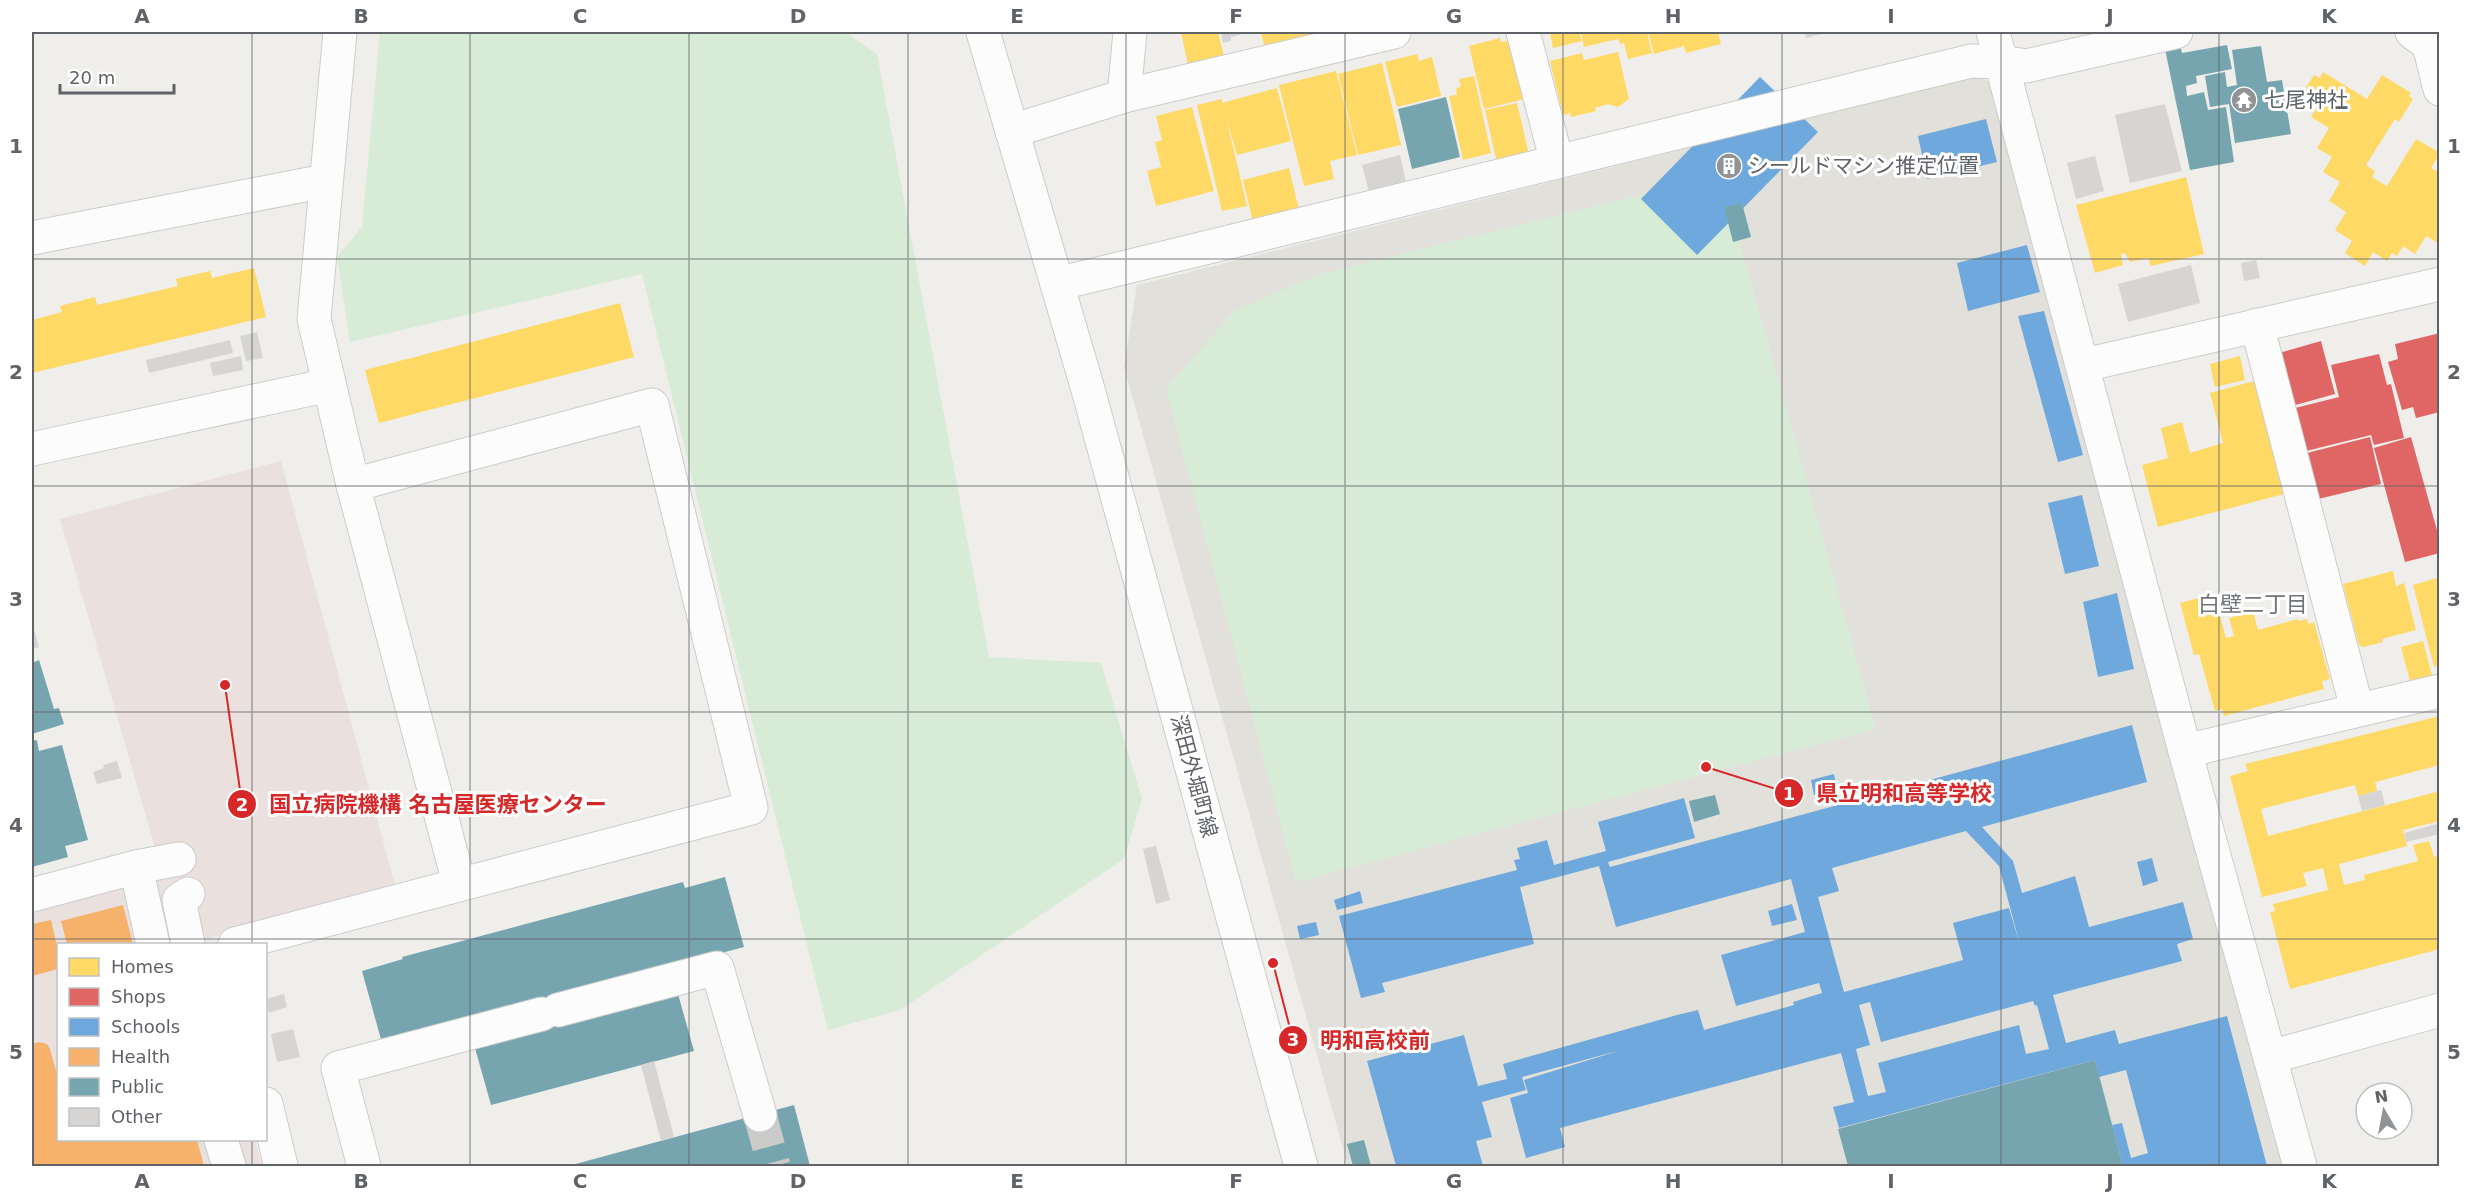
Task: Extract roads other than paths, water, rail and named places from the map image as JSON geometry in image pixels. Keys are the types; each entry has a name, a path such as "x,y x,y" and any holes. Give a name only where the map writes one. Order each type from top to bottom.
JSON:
{"street":[{"path":"339,32 314,319 353,485 459,884"},
{"name":"深田外堀町線","path":"983,32 1087,386 1301,1167"},
{"path":"1124,96 1130,32"},
{"path":"1012,131 1124,96 1394,32"},
{"path":"1523,32 1557,162"},
{"path":"1998,46 2026,66 2176,32"},
{"path":"2412,32 2429,45 2439,89"},
{"path":"1057,285 1971,61 1998,46"},
{"path":"1998,46 2185,751 2300,1167"},
{"path":"32,238 325,181"},
{"path":"2084,365 2439,284"},
{"path":"2257,325 2357,709"},
{"path":"32,449 329,385"},
{"path":"242,943 751,808 652,405 353,485"},
{"path":"2185,751 2439,691"},
{"path":"32,895 136,867 179,859"},
{"path":"136,867 153,943"},
{"path":"188,894 179,900 188,943"},
{"path":"364,1167 338,1068 717,968 760,1115"},
{"path":"2270,1057 2439,1010"},
{"path":"267,1108 281,1167"},
{"path":"221,1141 229,1167"}],"tunnel":[{"path":"760,1115 774,1166"}],"place":[{"name":"七尾神社","path":"2244,100"},
{"name":"シールドマシン推定位置","path":"1729,166"},
{"name":"国立病院機構 名古屋医療センター","path":"225,685"},
{"name":"県立明和高等学校","path":"1706,767"},
{"name":"明和高校前","path":"1273,963"}],"district":[{"name":"白壁二丁目","path":"2253,604"}]}
